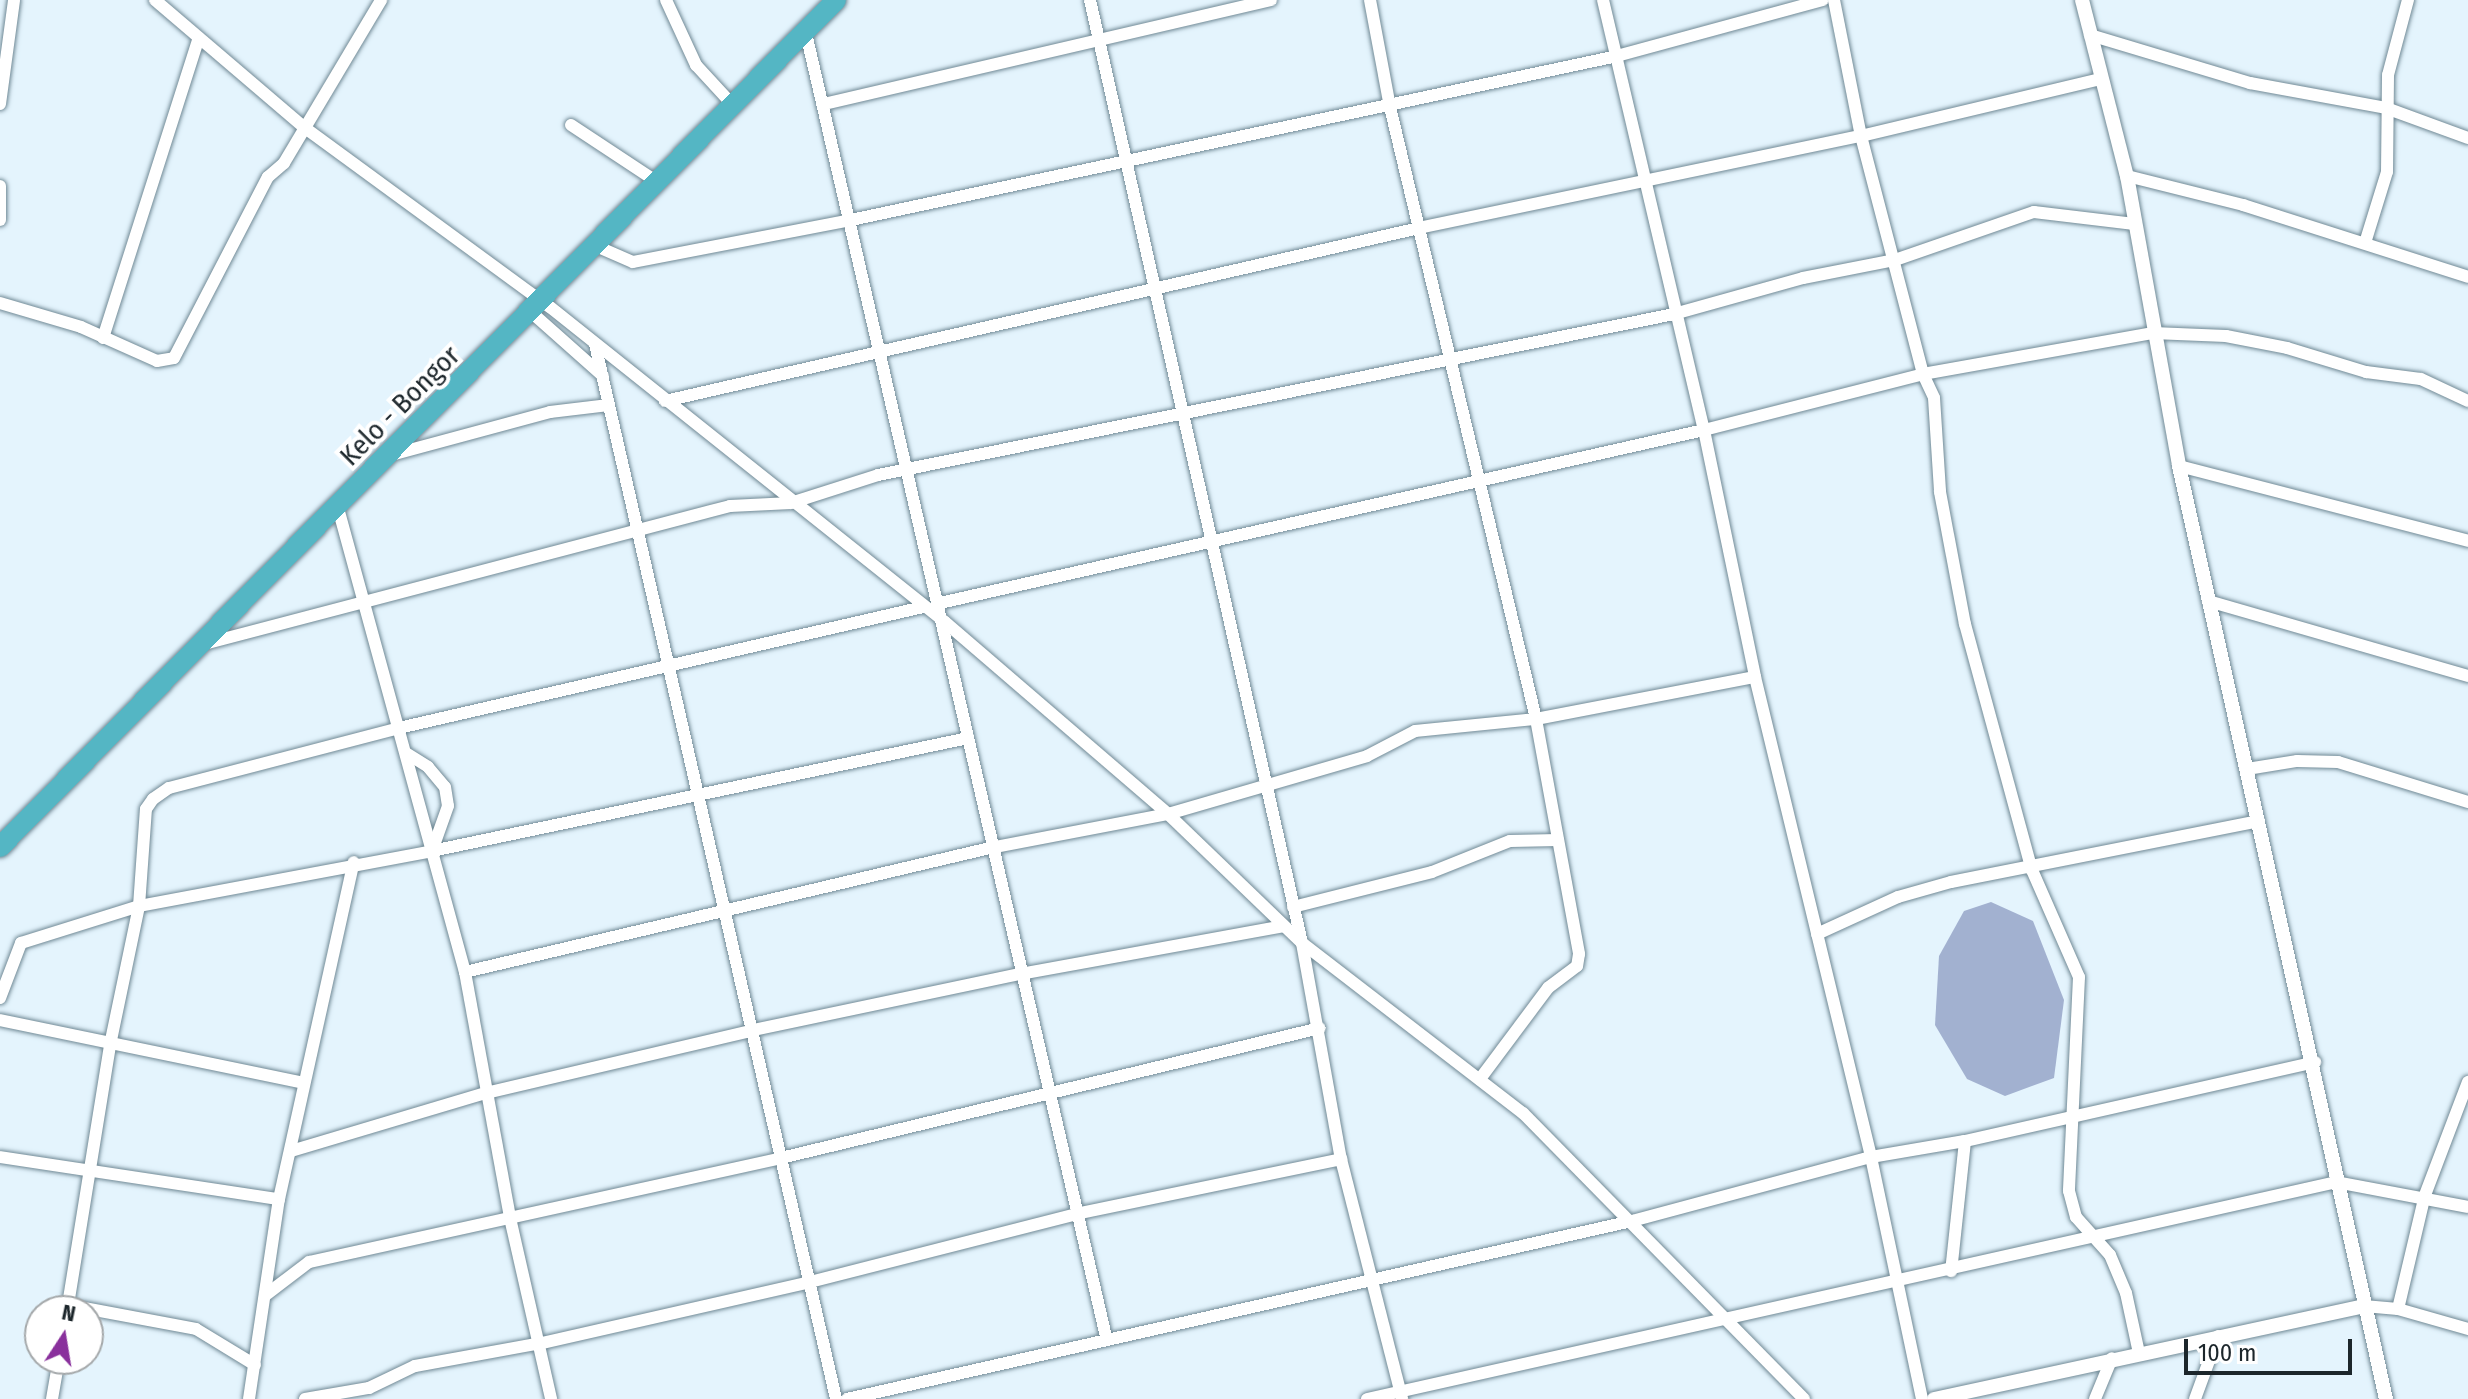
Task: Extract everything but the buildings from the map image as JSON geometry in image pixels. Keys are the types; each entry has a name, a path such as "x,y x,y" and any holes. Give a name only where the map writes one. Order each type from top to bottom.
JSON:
{"highway":[{"name":"Kelo - Bongor","path":"0,847 196,646 391,455 731,103 836,0"}],"street":[{"path":"0,104 14,0"},
{"path":"155,0 305,128 537,307 595,344 791,503 945,622 1168,814 1302,943 1523,1113 1804,1399"},
{"path":"0,303 103,338 157,361 174,358 268,177 305,128 381,0"},
{"path":"666,0 696,65 731,103"},
{"path":"1090,0 1302,943 1320,1028 1341,1159 1401,1395"},
{"path":"824,104 1271,0"},
{"path":"1370,0 1390,107 1536,719 1579,954 1577,966 1548,988 1480,1079"},
{"path":"1603,0 1674,314 1704,430 1755,677 1871,1157 1894,1284 1922,1399"},
{"path":"596,246 633,262 851,220 1617,56 1823,0"},
{"path":"1834,0 1861,136 1923,374 1934,398 1940,492 1965,624 2032,870 2079,977 2069,1191 2076,1217 2110,1255 2126,1293 2139,1353"},
{"path":"2082,0 2127,176 2179,466 2315,1062 2336,1182 2386,1399"},
{"path":"2365,243 2387,172 2388,75 2408,0"},
{"path":"805,29 945,622 990,848 1051,1091 1076,1214 1106,1337"},
{"path":"2090,35 2250,83 2386,108 2468,138"},
{"path":"103,338 199,38"},
{"path":"665,401 1419,228 1861,136 2100,79"},
{"path":"571,125 656,181"},
{"path":"2127,176 2365,243 2468,277"},
{"path":"0,186 0,220"},
{"path":"196,646 730,506 791,503 850,481 1674,314 1803,278 1895,260 2034,212 2134,224"},
{"path":"537,307 603,376"},
{"path":"940,603 1704,430 1923,374 2153,333 2226,336 2287,348 2366,372 2421,379 2468,401"},
{"path":"595,344 728,911 806,1283 836,1399"},
{"path":"391,455 550,412 609,405"},
{"path":"2179,466 2468,541"},
{"path":"338,508 465,972 510,1218 542,1343 551,1399"},
{"path":"2208,601 2468,676"},
{"path":"70,1295 110,1045 139,906 146,809 169,788 399,728 923,607"},
{"path":"465,972 990,848 1168,814 1367,756 1415,731 1536,719 1755,677"},
{"path":"0,998 21,943 139,906 354,862 432,851 698,791 968,738"},
{"path":"406,753 428,767 445,787 448,806 432,851"},
{"path":"2247,769 2297,761 2338,762 2468,802"},
{"path":"1817,934 1898,897 1951,882 2032,870 2259,821"},
{"path":"1293,907 1432,872 1510,841 1558,840"},
{"path":"249,1399 279,1199 354,862"},
{"path":"291,1151 486,1093 754,1030 1020,974 1284,926"},
{"path":"0,1020 303,1083"},
{"path":"267,1294 309,1262 781,1158 1320,1028"},
{"path":"847,1399 1106,1337 1632,1221 1871,1157 1965,1141 2315,1062"},
{"path":"2398,1309 2425,1195 2465,1101 2468,1082"},
{"path":"1951,1271 1965,1141"},
{"path":"0,1157 279,1199"},
{"path":"305,1399 369,1388 415,1366 542,1343 806,1283 1076,1214 1341,1159"},
{"path":"1367,1399 1401,1395 2336,1182 2425,1195 2468,1207"},
{"path":"1934,1399 2112,1358 2364,1306 2398,1309 2468,1329"},
{"path":"104,1314 196,1329 255,1365"},
{"path":"2195,1399 2218,1336"},
{"path":"2095,1399 2112,1358"},
{"path":"52,1399 56,1375"}],"water":[{"path":"1991,902 2033,921 2064,1000 2054,1078 2005,1096 1967,1079 1935,1025 1939,956 1964,911"}]}
